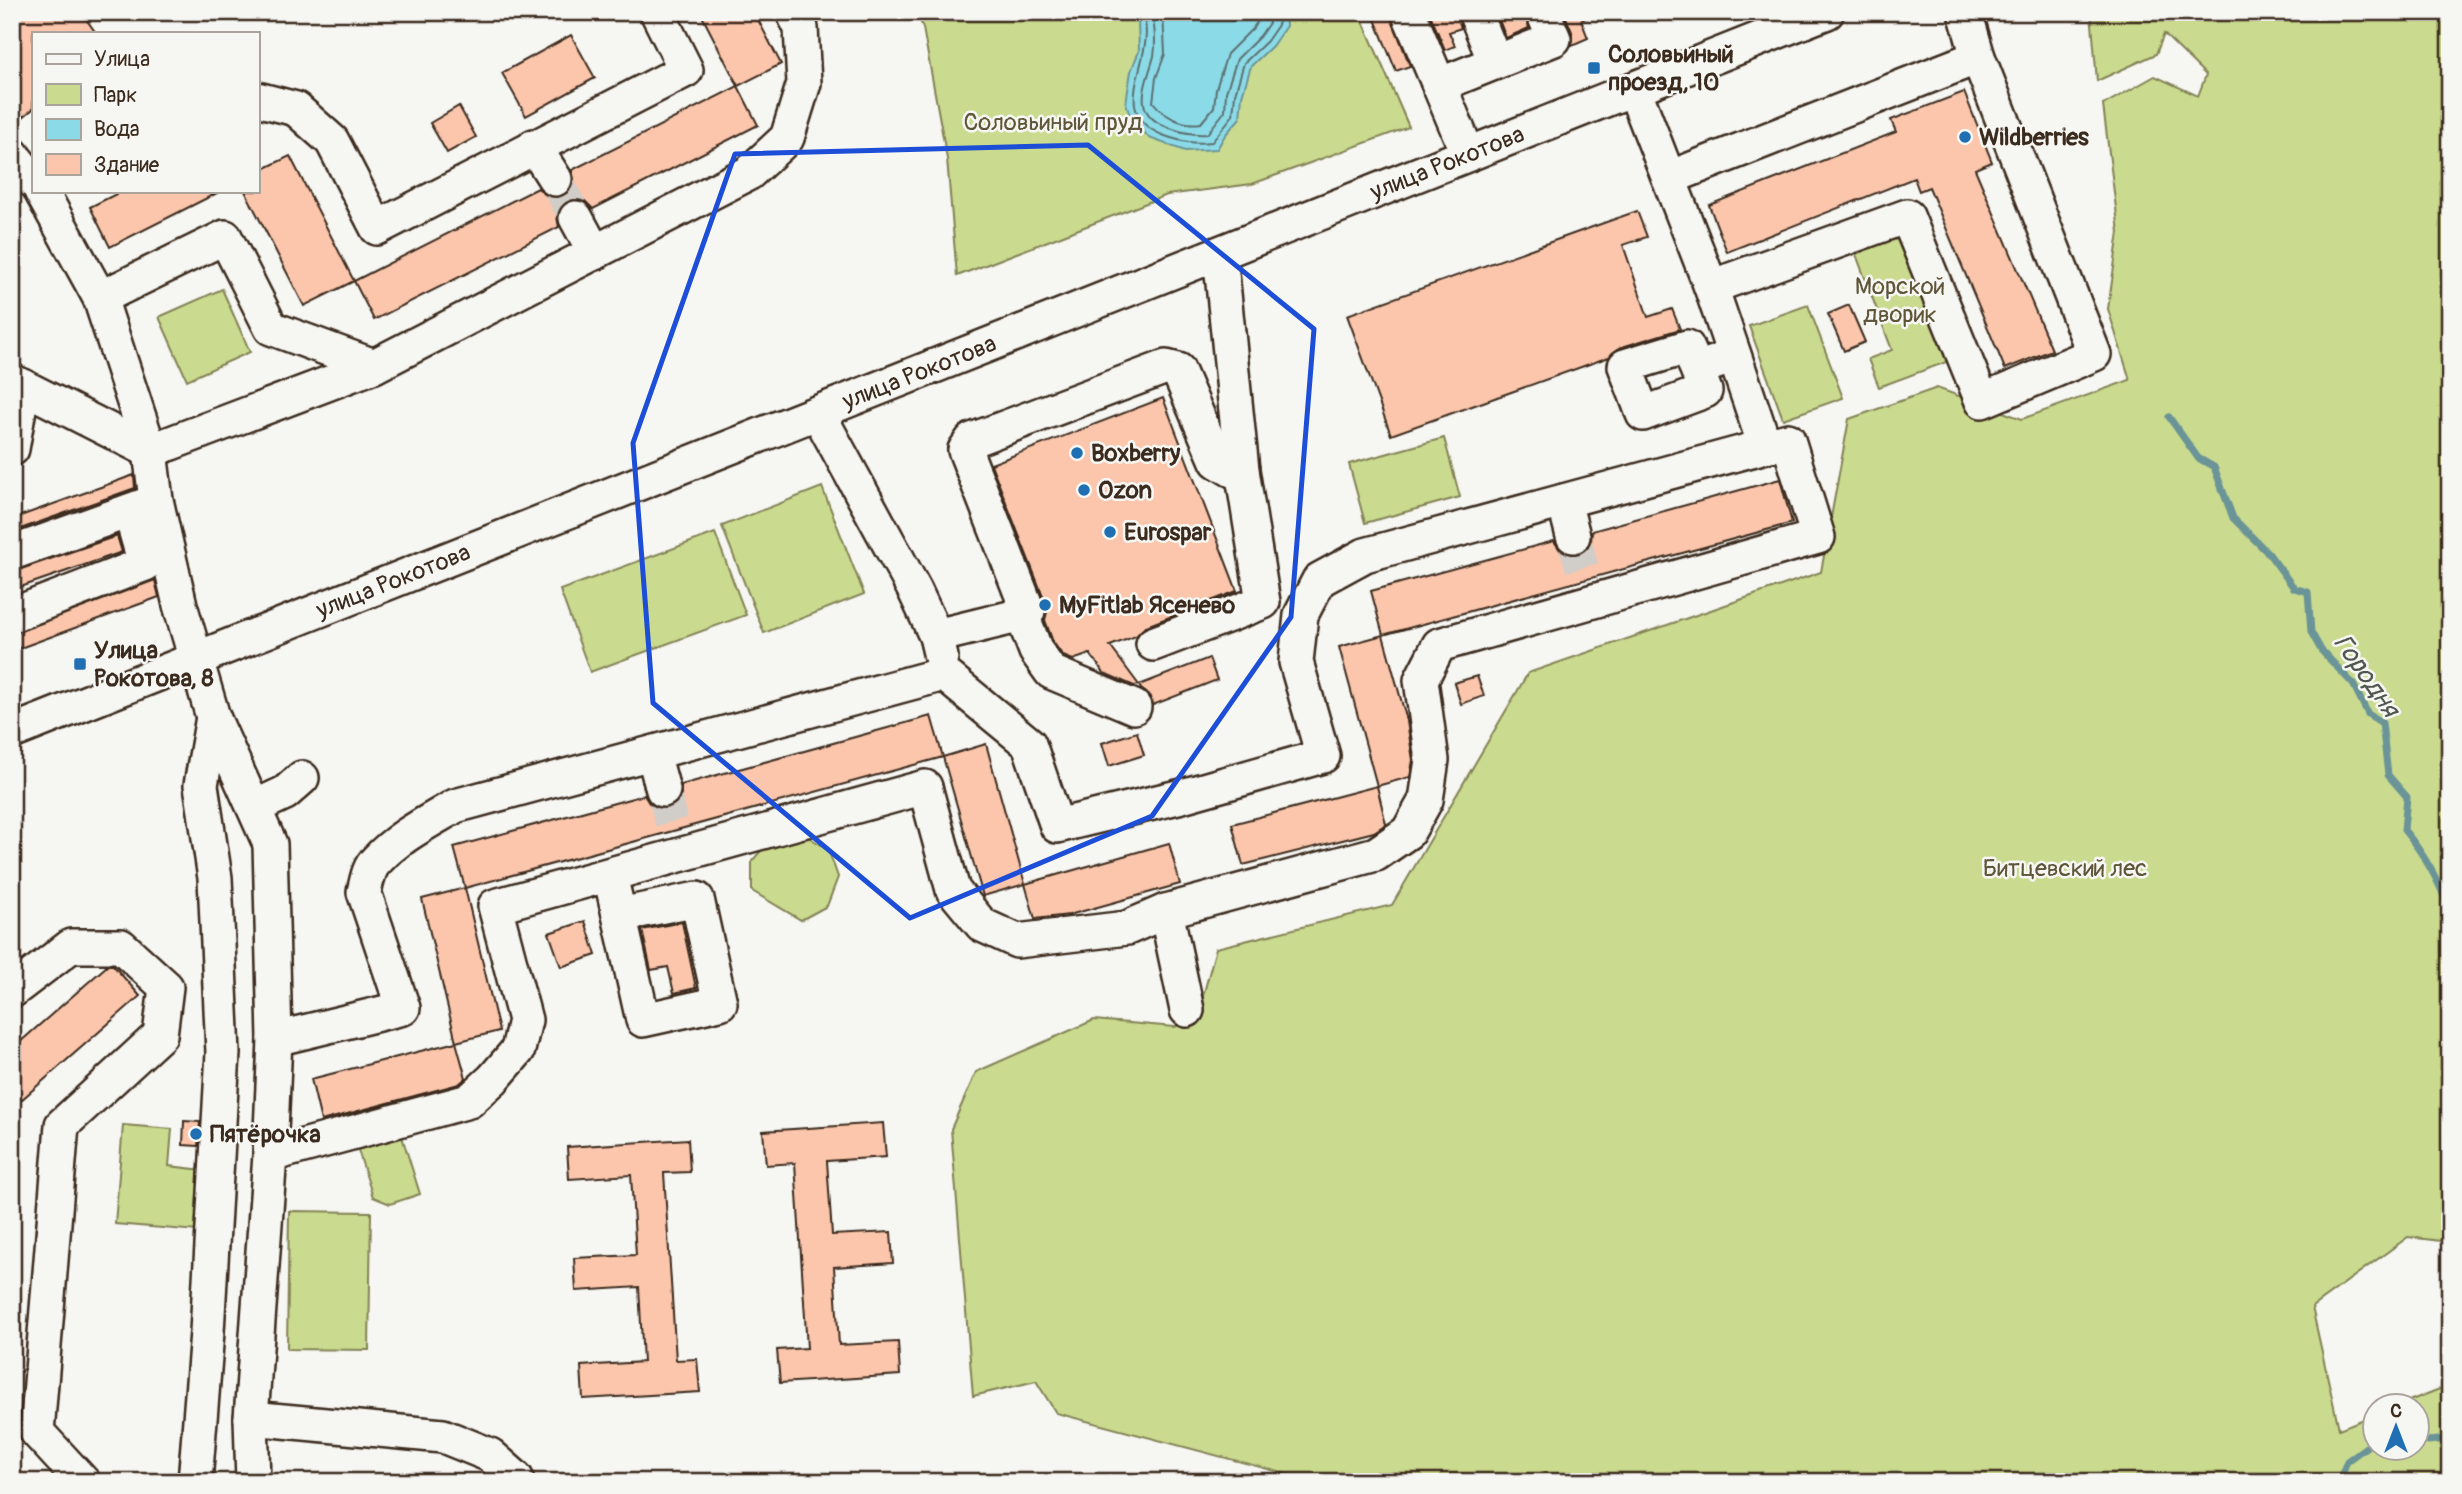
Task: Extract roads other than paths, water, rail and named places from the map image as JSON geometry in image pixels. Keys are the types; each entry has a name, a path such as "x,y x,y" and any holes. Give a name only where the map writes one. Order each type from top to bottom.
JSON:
{"street":[{"path":"259,100 296,109 332,141 377,228 686,70 657,12"},
{"path":"12,449 18,384 150,452 374,366 749,173 787,138 804,83 801,28 793,12"},
{"path":"1408,12 1468,154"},
{"path":"1475,12 1495,62"},
{"path":"1439,85 1554,39 1543,12"},
{"name":"улица Рокотова","path":"12,732 1827,12"},
{"path":"1711,287 1908,216 1982,401 2094,354 1978,57 1965,12"},
{"path":"1669,178 1978,57"},
{"path":"1634,89 1711,287 1765,446"},
{"path":"534,146 555,178"},
{"path":"12,154 32,180"},
{"path":"12,615 145,564 143,505 150,452 100,298 42,192"},
{"path":"576,218 595,253"},
{"path":"100,298 225,237 271,328 374,366"},
{"path":"1153,645 1263,602 1242,470 1220,254"},
{"path":"1697,369 1734,356"},
{"path":"936,636 1022,615 1028,611 965,450 972,440 1166,367 1178,370 1217,461 1232,470 1242,470"},
{"path":"270,1155 469,1101 493,1079 518,1050 524,1020 495,905 610,875 676,848 925,787 953,890 982,925 1017,941 1127,928 1166,911 1376,853 1408,832 1426,800 1432,760 1421,680 1439,645 1589,591 1818,537 1788,440 1365,555 1319,580 1301,615 1296,662 1323,756 1182,796 1056,826 1029,744 944,674 936,636 915,591 818,413"},
{"path":"1564,501 1573,536"},
{"path":"143,505 180,606 213,717 270,844 275,1039 270,1155 251,1419 253,1482"},
{"path":"12,553 143,505"},
{"path":"1022,615 1036,651 1051,672 1134,707"},
{"path":"275,1039 403,1008 364,892 368,875 375,862 410,832 455,806 944,674"},
{"path":"195,1482 207,1332 223,1053 215,878 201,785 213,717"},
{"path":"653,753 663,790"},
{"path":"255,807 285,793 302,778"},
{"path":"676,848 684,902"},
{"path":"610,875 643,1020 720,1003 697,899 620,915"},
{"path":"1166,911 1187,1010"},
{"path":"12,991 71,946 121,946 166,987 159,1035 62,1125 37,1432 83,1482"},
{"path":"251,1419 443,1436 490,1455 517,1482"}],"water":[{"path":"1134,12 1285,12 1286,26 1272,46 1251,66 1242,96 1240,118 1217,149 1185,151 1149,138 1130,116 1126,103 1131,71 1139,51 1138,21"}],"waterway":[{"name":"Городня","path":"2169,417 2198,458 2214,467 2233,518 2269,554 2294,588 2308,592 2311,632 2321,650 2353,684 2368,714 2382,723 2388,775 2407,797 2404,830 2430,868 2450,911"},
{"name":"Городня","path":"2450,933 2447,949 2450,957"},
{"name":"Городня","path":"2450,1127 2446,1139 2450,1149"},
{"name":"Городня","path":"2450,1154 2445,1164 2450,1169"},
{"path":"2430,1441 2450,1439"},
{"path":"2339,1482 2347,1461 2360,1451"}],"tunnel":[{"path":"555,179 576,218"},
{"path":"1573,536 1586,580"},
{"path":"663,790 674,831"}],"place":[{"name":"Соловьиный проезд, 10","path":"1594,68"},
{"name":"Wildberries","path":"1965,137"},
{"name":"Boxberry","path":"1077,453"},
{"name":"Ozon","path":"1084,490"},
{"name":"Eurospar","path":"1110,532"},
{"name":"MyFitlab Ясенево","path":"1045,605"},
{"name":"Улица Рокотова, 8","path":"80,664"},
{"name":"Пятёрочка","path":"196,1134"}],"park label":[{"name":"Соловьиный пруд","path":"1053,122"},
{"name":"Морской дворик","path":"1900,300"},
{"name":"Битцевский лес","path":"2065,868"}]}
